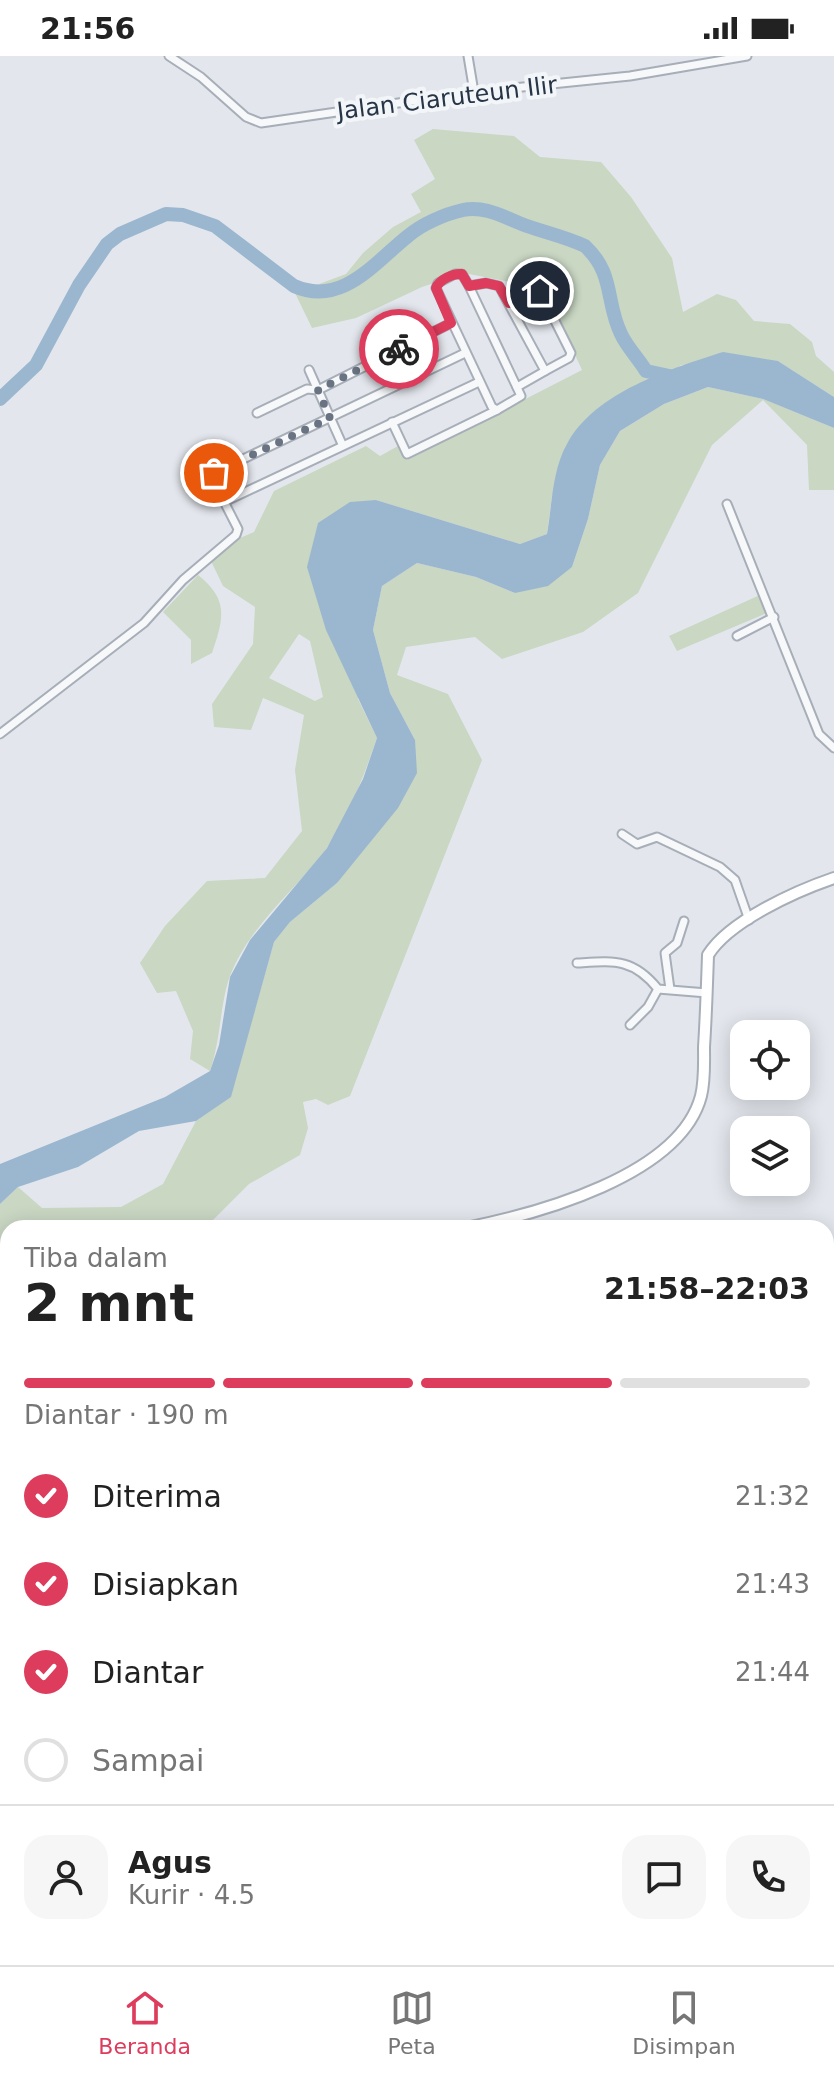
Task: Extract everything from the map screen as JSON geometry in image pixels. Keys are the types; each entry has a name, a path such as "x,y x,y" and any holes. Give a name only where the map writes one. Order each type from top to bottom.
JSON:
{"main road":[{"path":"494,1220 589,1193 640,1167 664,1147 686,1124 700,1098 708,955 725,935 749,920 801,891 834,878"}],"street":[{"name":"Jalan Ciaruteun Ilir","path":"169,56 201,77 246,117 261,123 474,92 630,76 747,56"},
{"path":"468,56 474,92"},
{"path":"392,422 407,454 520,399 469,286 459,273 436,285 479,382 492,407 497,410"},
{"path":"469,286 493,283 499,286 545,371"},
{"path":"509,303 540,291 571,353 569,358 517,387"},
{"path":"257,413 307,389 318,390 451,323"},
{"path":"0,734 144,623 183,580 236,535 238,529 212,478 214,473 465,353"},
{"path":"309,370 342,444"},
{"path":"224,502 479,382"},
{"path":"727,504 819,734 834,748"},
{"path":"737,636 774,617"},
{"path":"622,834 637,844 657,837 720,867 735,880 749,920"},
{"path":"670,989 664,956 679,940 684,921"},
{"path":"577,963 632,965 658,989 707,993"},
{"path":"630,1025 648,1007 658,989"}],"green space":[{"path":"433,129 514,136 540,157 601,162 631,197 672,258 683,312 717,294 736,300 754,321 790,324 812,342 816,356 834,372 834,397 778,361 681,365 552,496 547,534 520,544 376,500 358,699 377,738 355,795 334,837 261,925 238,958 227,987 210,1071 190,1059 193,1031 176,991 157,993 140,963 165,926 207,881 265,878 302,831 295,770 304,715 263,698 251,730 214,727 212,704 253,644 255,607 223,586 211,561 224,545 254,532 274,491 366,446 380,456 398,446 407,460 582,370 545,289 464,273 422,287 356,318 312,328 295,293 346,274 363,253 393,227 421,212 411,194 435,179 414,140","holes":["299,634 310,641 323,697 315,701 269,678"]},
{"path":"708,387 763,399 834,428 834,490 809,490 807,445 763,400 712,445 638,593 583,632 502,659 475,637 406,647 397,675 448,694 482,760 350,1096 328,1105 316,1099 303,1102 308,1128 300,1155 249,1184 213,1220 0,1220 0,1204 18,1187 42,1208 121,1207 163,1184 196,1121 230,1097 274,942 290,922 337,883 415,740 390,693 373,630 382,586 417,563 476,577 515,593 572,567 588,519 600,465 620,431 664,404"},
{"path":"198,575 215,593 221,620 212,653 191,664 191,640 163,612"},
{"path":"760,595 767,613 677,651 669,636"}],"water":[{"path":"723,352 778,361 834,397 834,428 763,399 708,387 664,404 620,431 600,465 588,519 572,567 548,586 515,593 476,577 417,563 382,586 373,630 390,693 415,740 417,773 398,808 337,883 290,922 274,942 231,1097 196,1121 139,1131 78,1167 18,1187 0,1204 0,1164 165,1097 210,1071 219,1045 230,977 250,940 327,848 363,779 377,738 326,630 307,567 318,523 350,502 376,500 520,544 547,534 558,465 567,444 580,426 596,410 636,385"}],"waterway":[{"path":"0,399 36,365 79,285 107,244 120,234 166,214 183,215 215,226 294,286 311,291 342,287 370,269 414,232 441,217 472,209 496,214 585,246 601,267 616,322 626,343 646,371 674,377"}],"way so far":[{"path":"214,473 330,418 318,390 399,349"}],"route":[{"path":"399,349 451,323 436,288 438,283 455,274 462,274 469,286 486,283 499,286 509,303 540,291"}]}
